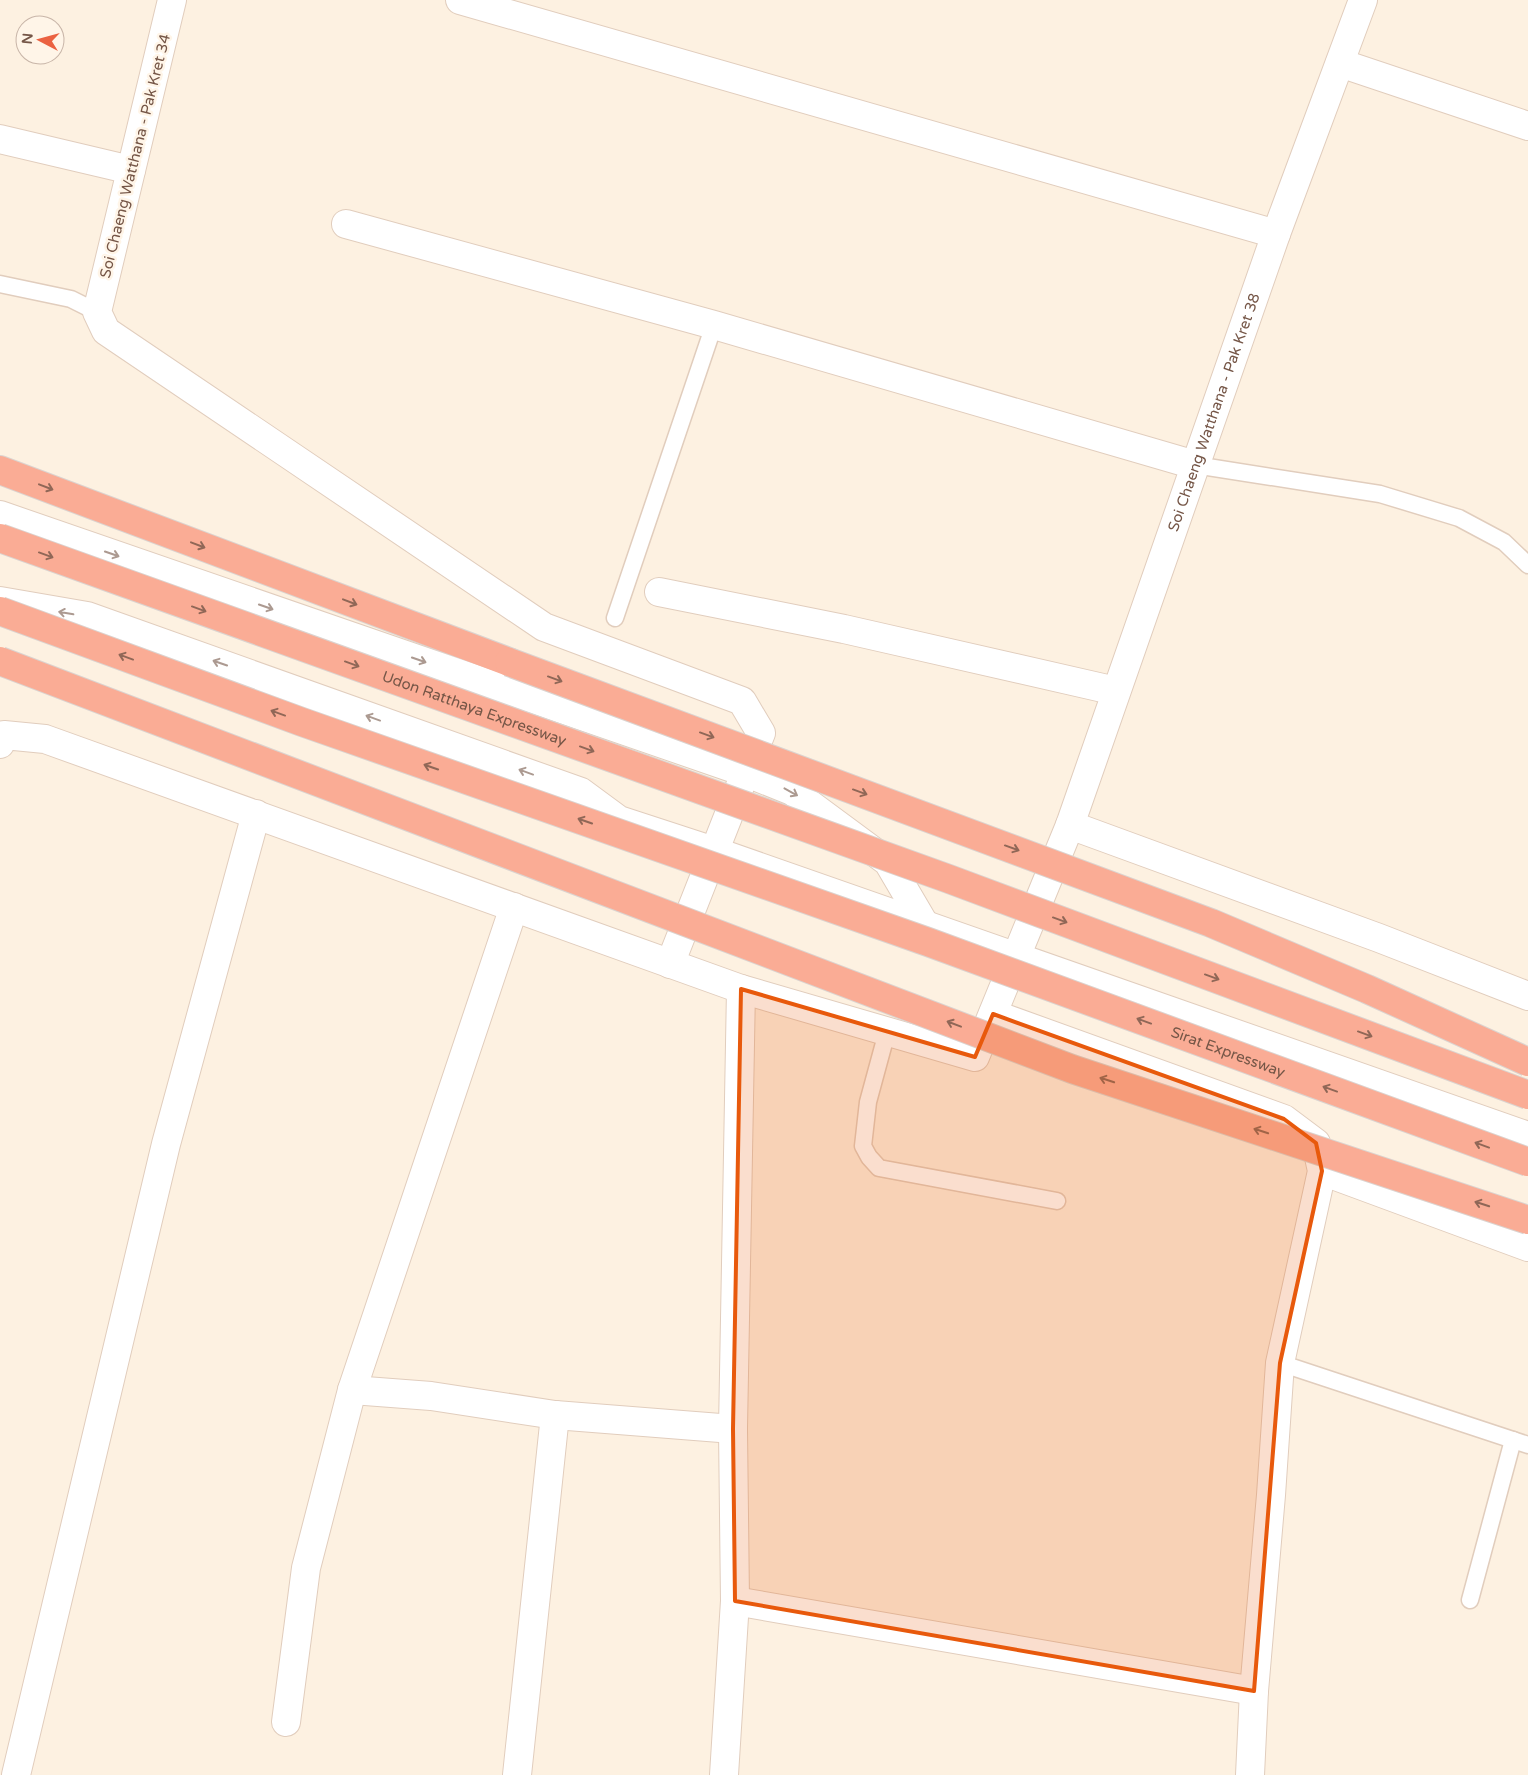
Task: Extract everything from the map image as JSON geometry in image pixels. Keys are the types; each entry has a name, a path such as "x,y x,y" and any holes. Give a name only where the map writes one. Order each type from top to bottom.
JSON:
{"highway":[{"path":"0,470 1211,923 1367,989 1528,1062"},
{"name":"Udon Ratthaya Expressway","path":"0,538 949,879 1528,1094"},
{"path":"0,611 302,722 926,934"},
{"path":"0,661 1072,1069 1528,1220"},
{"name":"Sirat Expressway","path":"926,934 1528,1162"}],"street":[{"name":"Soi Chaeng Watthana - Pak Kret 34","path":"97,312 172,0"},
{"path":"460,0 1276,234"},
{"name":"Soi Chaeng Watthana - Pak Kret 38","path":"887,1032 975,1057 1070,825 1276,234 1363,0"},
{"path":"1340,63 1528,126"},
{"path":"0,139 131,170"},
{"path":"346,224 714,325 1195,465"},
{"path":"97,312 106,331 544,627 742,701 761,733 747,773 670,964"},
{"path":"0,515 747,773 792,791 888,862 926,934"},
{"path":"659,592 844,629 1116,692"},
{"path":"0,602 87,616 581,792 619,820 714,851 926,934 1016,957 1528,1136"},
{"path":"0,744 4,735 45,738 741,989 887,1032"},
{"path":"16,1775 166,1144 256,814"},
{"path":"1070,825 1370,935 1528,996"},
{"path":"286,1722 306,1568 352,1390 514,908"},
{"path":"724,1775 735,1601 733,1429 741,989"},
{"path":"993,1014 1284,1119 1316,1143 1322,1171 1280,1363 1254,1691 1250,1775"},
{"path":"1322,1171 1528,1247"},
{"path":"352,1390 431,1396 556,1415 733,1429"},
{"path":"517,1775 556,1415"},
{"path":"735,1601 1254,1691"}],"lane":[{"path":"0,284 71,299 97,312"},
{"path":"615,618 714,325"},
{"path":"1195,465 1380,494 1459,518 1504,542 1528,565"},
{"path":"887,1032 868,1102 863,1146 869,1157 879,1168 1057,1201"},
{"path":"1280,1363 1521,1443 1470,1600"}],"highlighted area":[{"path":"741,989 975,1057 993,1014 1284,1119 1316,1143 1322,1171 1280,1363 1254,1691 735,1601 733,1429"}]}
